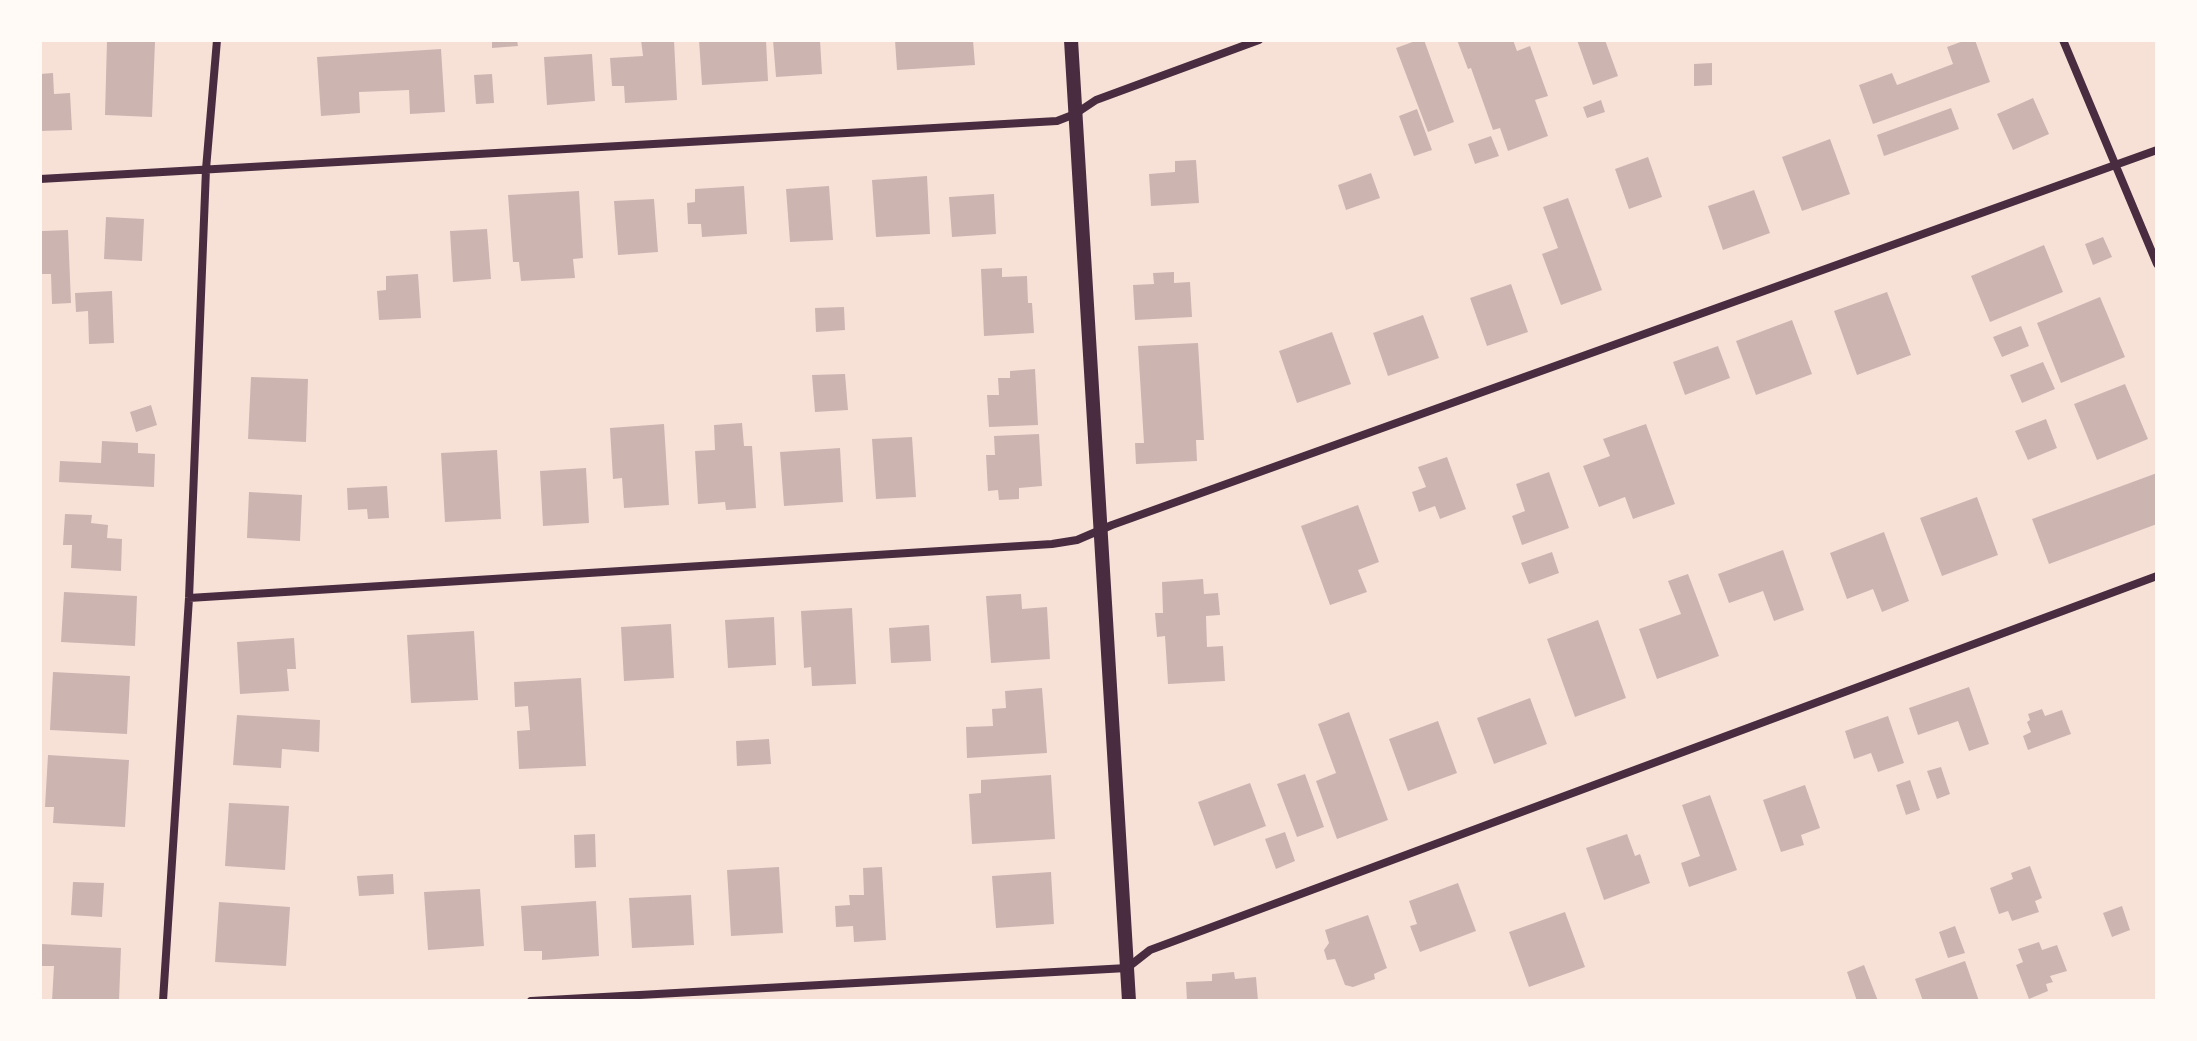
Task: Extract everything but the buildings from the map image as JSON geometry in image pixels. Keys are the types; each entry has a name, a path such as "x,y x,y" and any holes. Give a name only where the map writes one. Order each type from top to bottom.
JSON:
{"street":[{"path":"163,1001 189,598 206,169 217,40"},
{"path":"1071,40 1129,1001"},
{"path":"40,179 1057,121 1096,100 1259,40"},
{"path":"2063,40 2157,264"},
{"path":"189,598 1077,540 2157,150"},
{"path":"531,1001 1127,968 1150,950 2157,576"}]}
